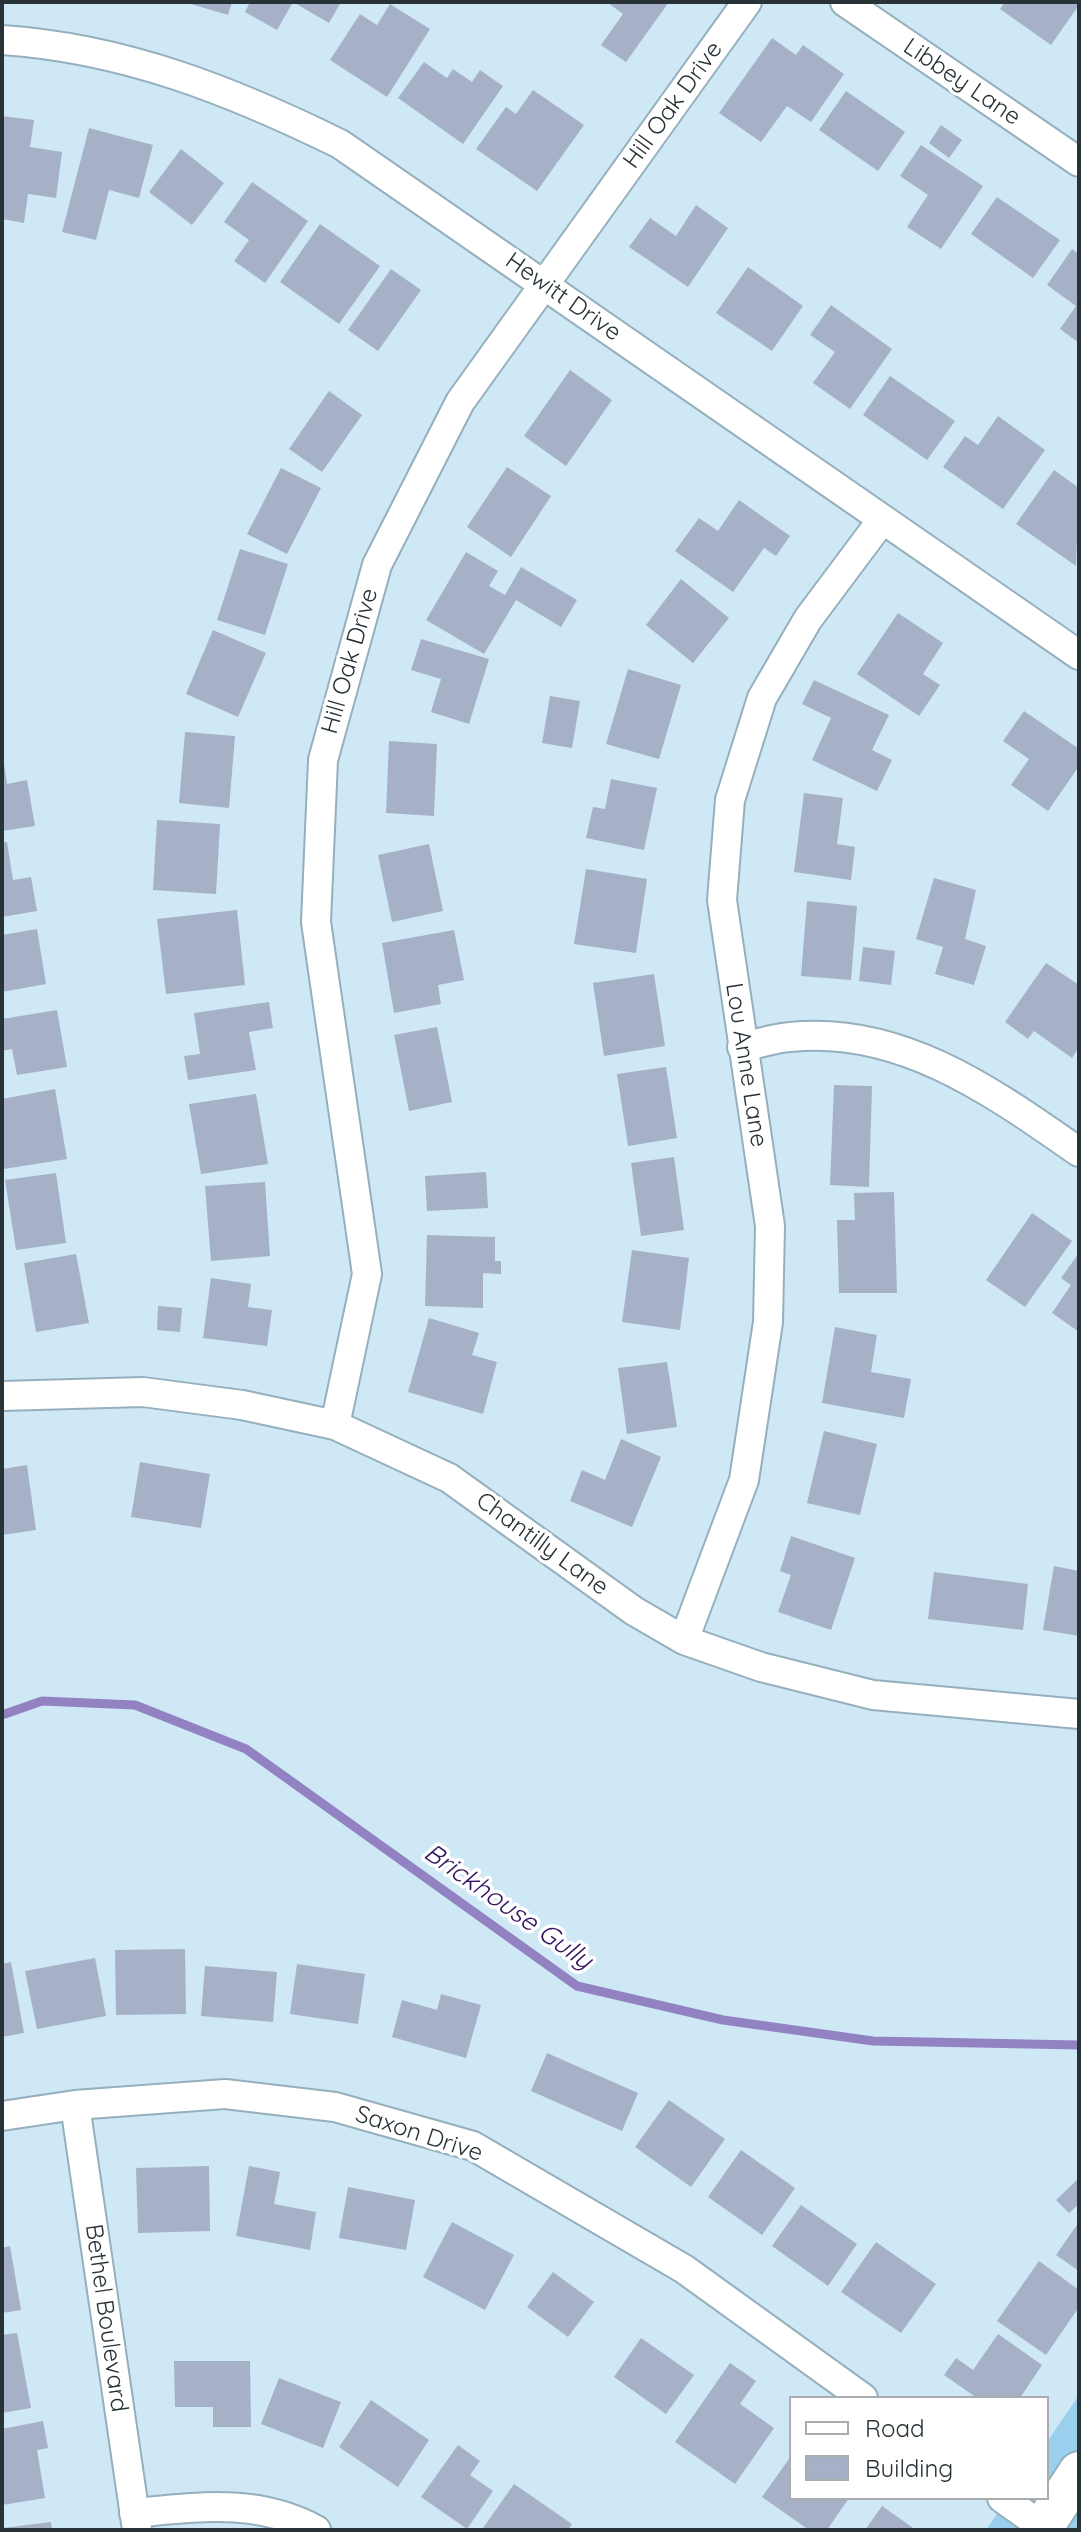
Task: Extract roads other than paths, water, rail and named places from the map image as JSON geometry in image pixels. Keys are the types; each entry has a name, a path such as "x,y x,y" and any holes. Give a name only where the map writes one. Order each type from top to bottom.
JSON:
{"main road":[{"path":"1043,2529 1079,2472"}],"street":[{"name":"Hill Oak Drive","path":"335,1425 367,1274 316,922 323,760 377,565 460,402 747,2"},
{"name":"Libbey Lane","path":"845,2 1079,162"},
{"name":"Hewitt Drive","path":"2,40 131,60 250,100 340,144 1079,655"},
{"name":"Lou Anne Lane","path":"684,1640 744,1480 768,1322 770,1226 722,900 730,800 762,698 808,619 882,520"},
{"path":"742,1047 791,1037 864,1040 878,1044 945,1066 1003,1099 1079,1152"},
{"name":"Chantilly Lane","path":"2,1396 143,1392 242,1405 335,1425 449,1478 634,1611 684,1640 761,1667 873,1695 1079,1714"},
{"name":"Saxon Drive","path":"2,2116 75,2105 225,2094 335,2107 473,2146 684,2269 860,2396"},
{"name":"Bethel Boulevard","path":"75,2105 136,2521"},
{"path":"1005,2500 1043,2529"},
{"path":"136,2521 226,2504 298,2520 316,2530"}],"waterway":[{"name":"Brickhouse Gully","path":"2,1715 42,1701 135,1705 246,1749 577,1986 723,2020 873,2041 1079,2045"}]}
